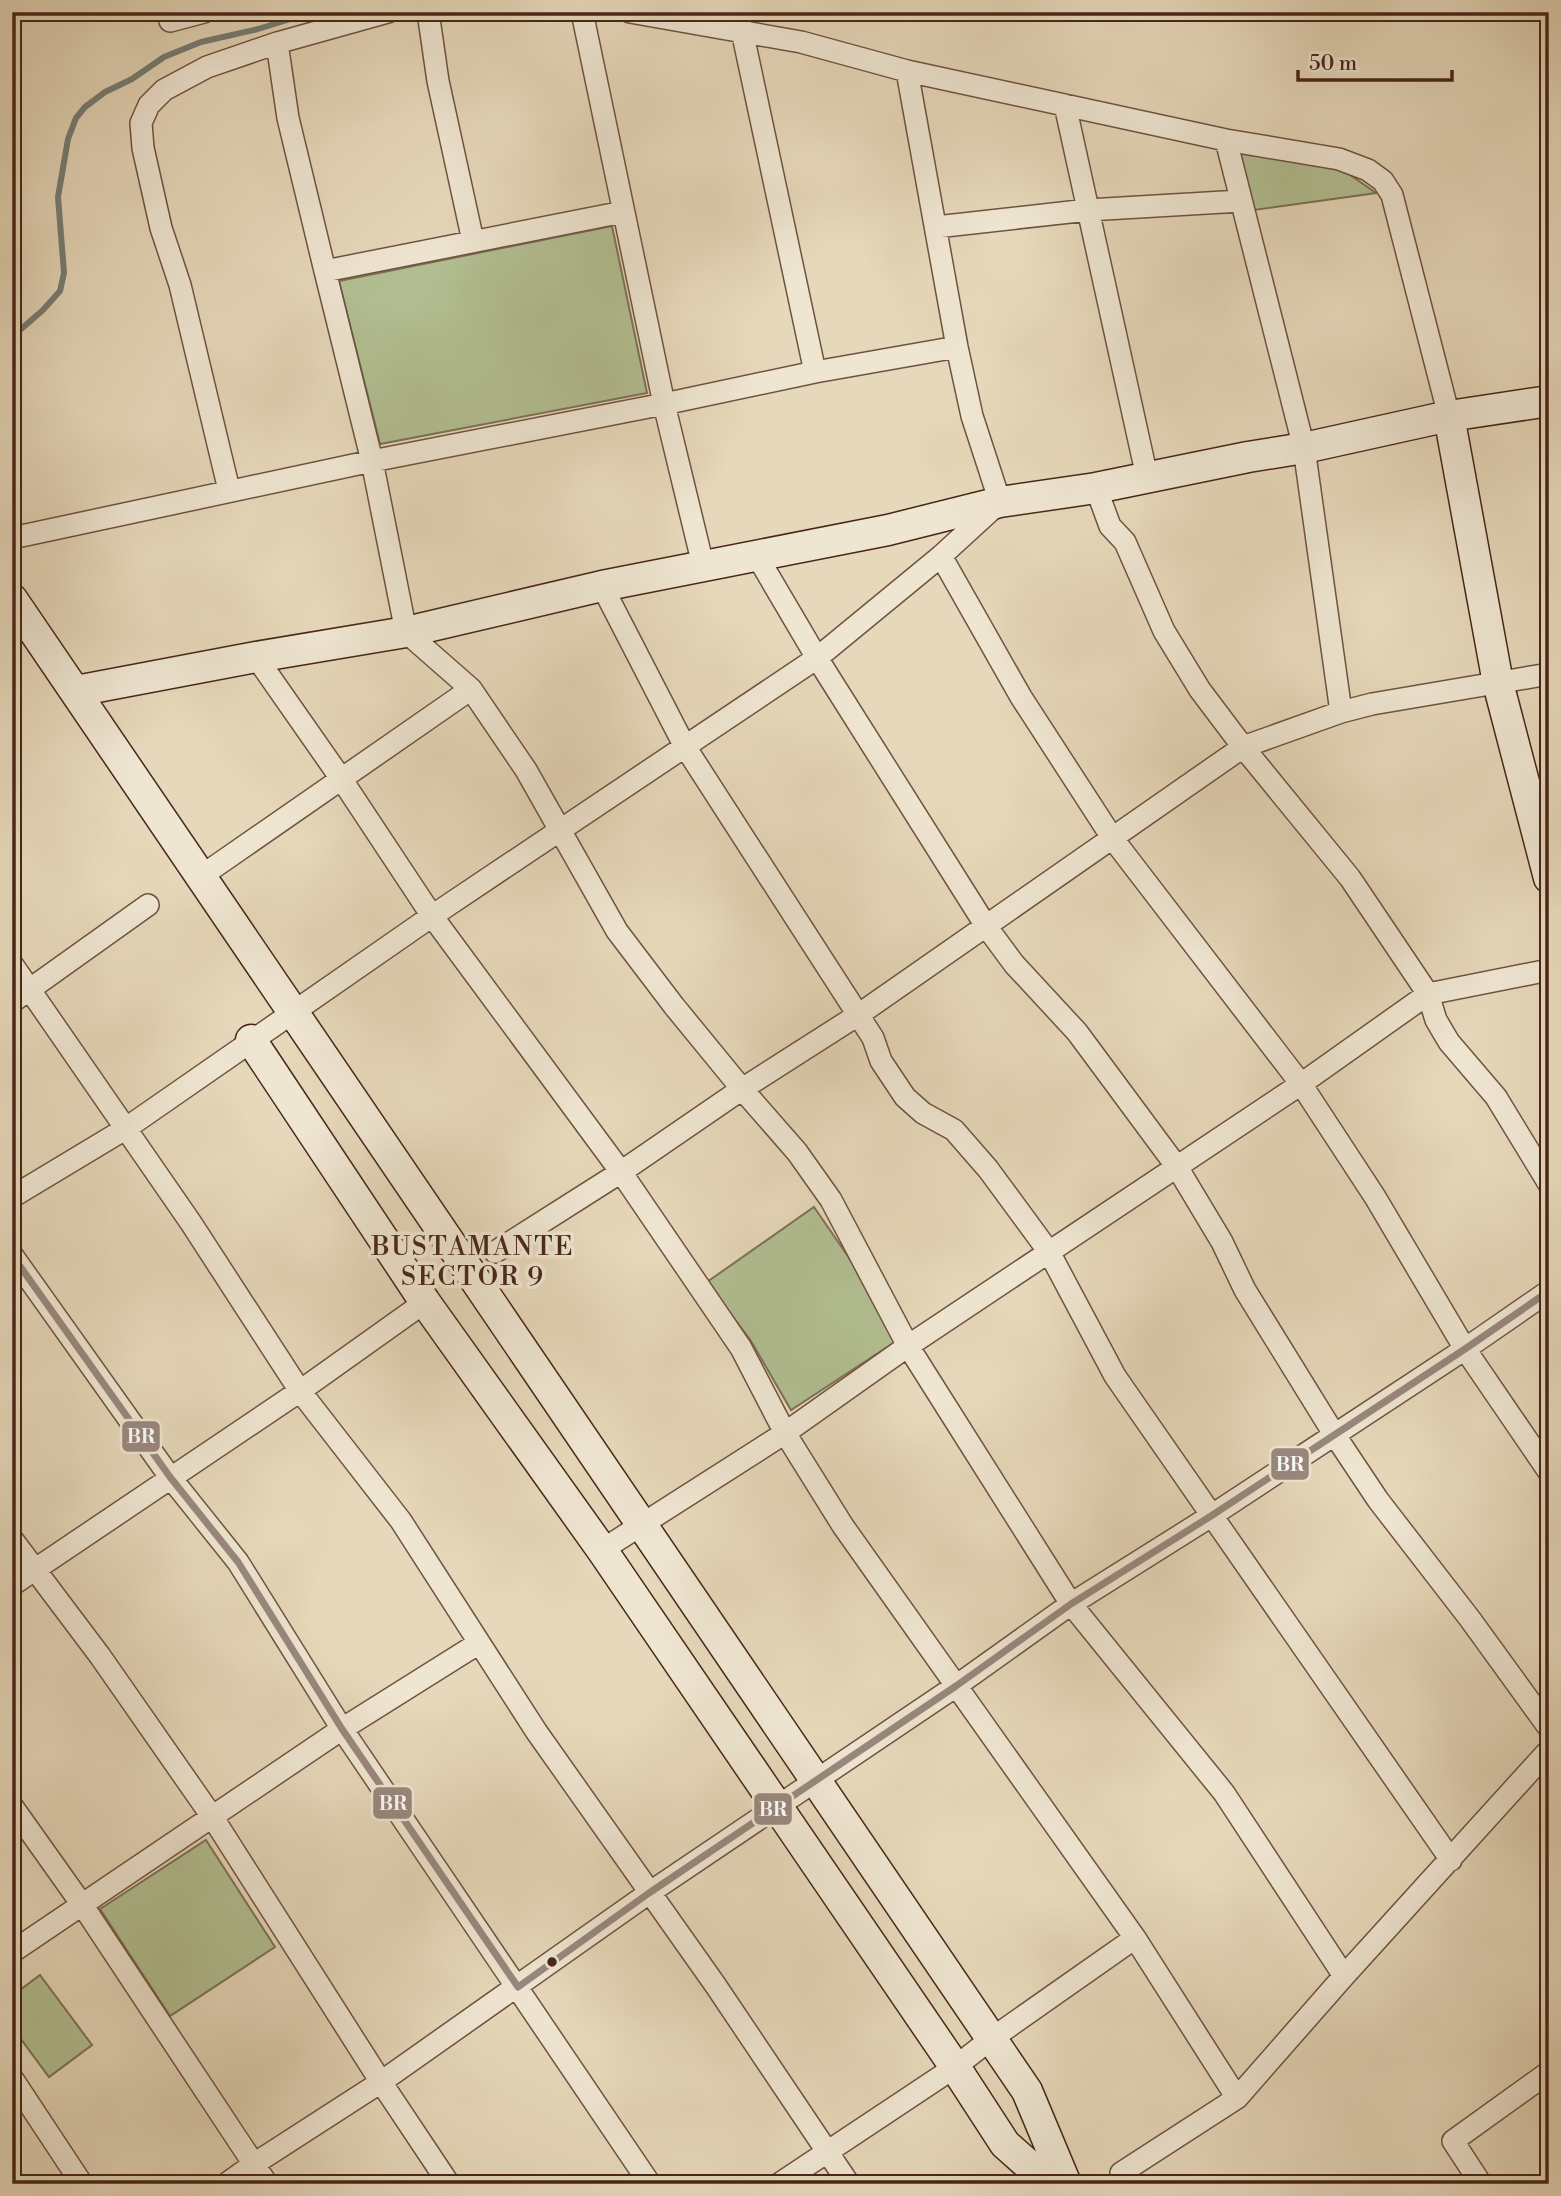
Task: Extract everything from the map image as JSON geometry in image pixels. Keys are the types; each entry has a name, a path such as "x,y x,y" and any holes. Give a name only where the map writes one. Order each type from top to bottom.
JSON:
{"street":[{"path":"167,12 170,21 204,12"},
{"path":"229,490 180,285 161,228 141,122 149,105 164,90 207,67 277,43 388,12"},
{"path":"428,12 438,81 473,241"},
{"path":"582,12 664,404 703,565"},
{"path":"630,12 740,23 801,43 907,71 1226,140 1339,159 1368,170 1383,181 1392,195 1449,416 1498,683 1549,878"},
{"path":"740,23 815,372"},
{"path":"277,43 289,118 372,461 406,632 471,690 527,770 617,931 674,1006 797,1152 831,1200 908,1346 1071,1604 1224,1793 1344,1976"},
{"path":"907,71 957,347 972,416 1000,502"},
{"path":"1065,105 1147,477"},
{"path":"1226,140 1304,448 1341,712"},
{"path":"936,226 1088,210 1241,201"},
{"path":"326,271 623,212"},
{"path":"12,538 372,461 815,372 957,347"},
{"path":"76,691 406,632 602,586 888,530 1000,502 1096,488 1304,448 1449,416 1549,401"},
{"path":"1096,488 1110,526 1125,542 1164,631 1199,690 1350,878 1428,994 1436,1020 1449,1042 1496,1097 1549,1184"},
{"path":"12,1197 125,1129 432,916 817,658 941,556 1000,502"},
{"path":"757,556 817,658 986,926 1014,964 1077,1032 1178,1167 1222,1242 1245,1290 1334,1434 1378,1500 1470,1619 1549,1728"},
{"path":"941,556 1021,697 1113,839 1301,1084 1375,1197 1465,1349 1549,1472"},
{"path":"602,586 684,746 873,1038 890,1078 905,1097 923,1113 954,1130 988,1169 1049,1252 1115,1376 1451,1860"},
{"path":"12,599 1027,2091 1066,2184"},
{"path":"256,657 432,916 621,1172 741,1348 785,1433 843,1526 1135,1938 1237,2098"},
{"path":"495,1252 858,1015 1243,747 1341,712 1372,704 1549,674"},
{"path":"200,877 471,690"},
{"path":"21,996 148,905"},
{"path":"12,964 21,996 125,1129 191,1223 300,1391 401,1521 536,1731 716,1986 849,2184"},
{"path":"602,1550 785,1433 908,1346 1301,1084 1428,994 1549,970"},
{"path":"251,1040 425,1302 602,1550 1005,2144 1050,2184"},
{"path":"12,1255 170,1477 238,1562 342,1729 649,2184"},
{"path":"226,2184 382,2082 649,1893 956,1686 1071,1604 1211,1516 1549,1291"},
{"path":"12,1585 300,1391 425,1302"},
{"path":"12,1539 100,1656 213,1818 449,2184"},
{"path":"12,1952 342,1729 479,1643"},
{"path":"1121,2174 1237,2098 1549,1750"},
{"path":"12,1806 83,1906 267,2184"},
{"path":"779,2184 955,2067 1135,1938"},
{"path":"1481,2184 1453,2141 1549,2072"},
{"path":"12,2078 82,2184"}],"green space":[{"path":"1238,150 1308,162 1346,172 1376,193 1254,210"},
{"path":"612,226 647,393 380,444 339,281"},
{"path":"814,1207 854,1265 898,1340 791,1410 751,1341 707,1282"},
{"path":"206,1840 275,1947 170,2016 100,1909"},
{"path":"40,1975 92,2045 49,2077 12,2027 12,1996"}],"waterway":[{"path":"12,337 60,291 64,273 58,197 68,139 76,118 85,107 164,57 201,42 258,29 313,12"}],"transit line":[{"name":"BR","path":"12,1255 170,1477 238,1562 342,1729 518,1987"},
{"name":"BR","path":"518,1987 649,1893 956,1686 1071,1604 1211,1516 1549,1291"}],"district":[{"name":"BUSTAMANTE SECTOR 9","path":"473,1261"}]}
